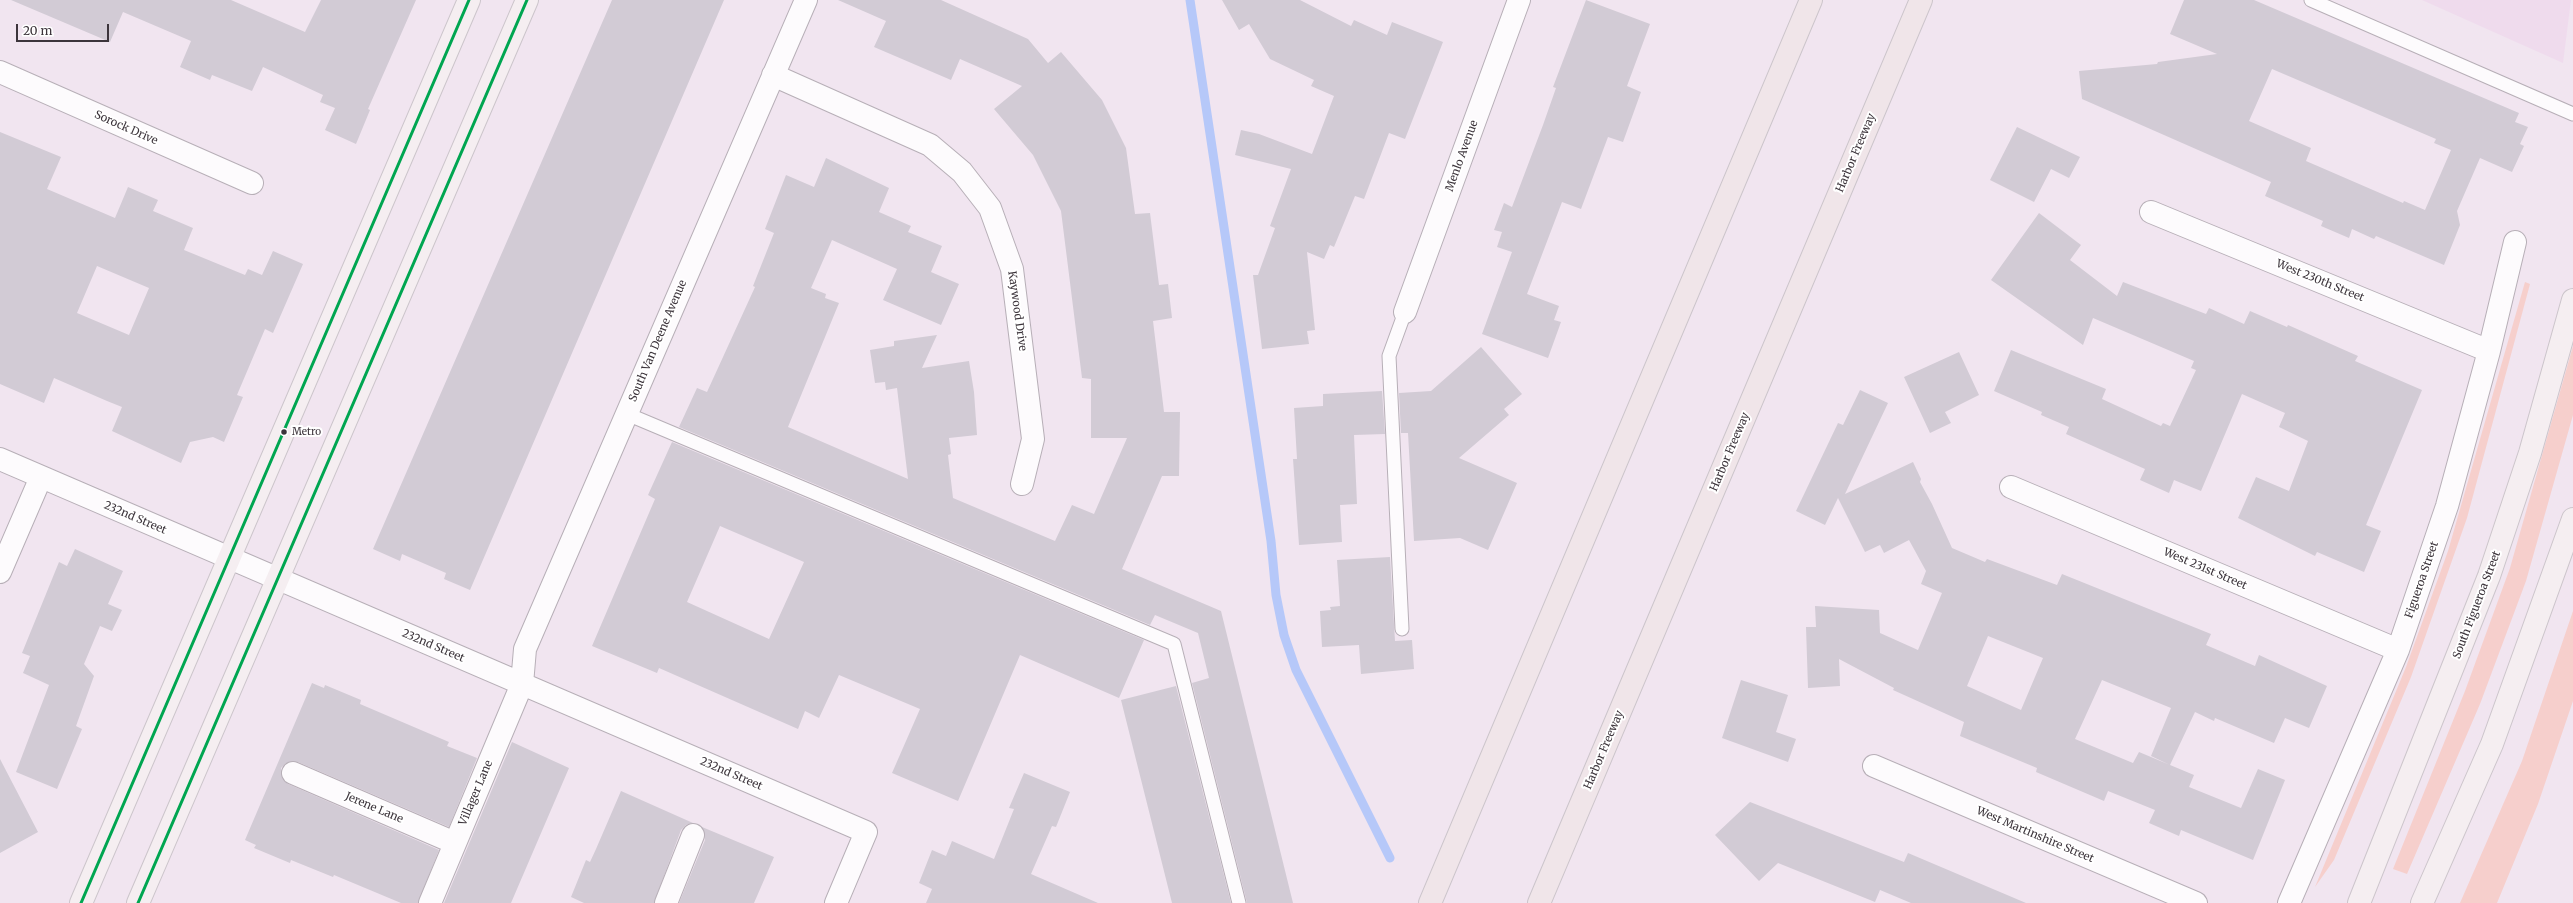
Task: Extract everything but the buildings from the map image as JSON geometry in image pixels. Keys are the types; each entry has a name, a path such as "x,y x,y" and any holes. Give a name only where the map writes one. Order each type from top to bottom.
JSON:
{"highway":[{"path":"1430,903 1811,0"},
{"name":"Harbor Freeway","path":"1539,903 1921,0"}],"main road":[{"path":"81,903 469,0"},
{"path":"138,903 527,0"},
{"name":"South Figueroa Street","path":"2360,903 2489,576 2530,453 2573,300"},
{"path":"2422,903 2492,744 2573,519"}],"street":[{"name":"South Van Deene Avenue","path":"522,684 525,649 806,0"},
{"name":"Menlo Avenue","path":"1405,312 1515,1"},
{"name":"Sorock Drive","path":"0,72 252,183"},
{"name":"Kaywood Drive","path":"773,75 930,145 962,172 990,208 1012,269 1033,439 1022,484"},
{"name":"West 230th Street","path":"2151,212 2489,351"},
{"name":"Figueroa Street","path":"2289,903 2398,650 2447,506 2489,351 2515,242"},
{"name":"232nd Street","path":"0,459 866,832 836,903"},
{"path":"0,572 41,477"},
{"name":"West 231st Street","path":"2011,488 2398,650"},
{"name":"Villager Lane","path":"430,903 522,684"},
{"name":"West Martinshire Street","path":"1874,766 2196,903"},
{"name":"Jerene Lane","path":"293,773 455,843"},
{"path":"666,903 693,835"}],"lane":[{"path":"2311,0 2573,114"},
{"path":"1402,629 1389,356 1405,312"},
{"path":"627,414 1174,644 1239,903"}],"shaded area":[{"path":"2422,0 2571,0 2563,63"},
{"path":"2525,282 2530,284 2467,518 2411,677 2334,860 2315,887 2406,667 2448,551"},
{"path":"2573,346 2573,415 2526,581 2480,704 2407,874 2393,869 2465,691 2510,568"},
{"path":"2573,611 2573,701 2538,804 2497,903 2460,903 2522,761"}],"waterway":[{"path":"1190,0 1271,541 1276,595 1284,635 1296,670 1390,858"}],"transit line":[{"path":"81,903 469,0"},
{"path":"138,903 527,0"}],"place":[{"name":"Metro","path":"284,432"}]}
